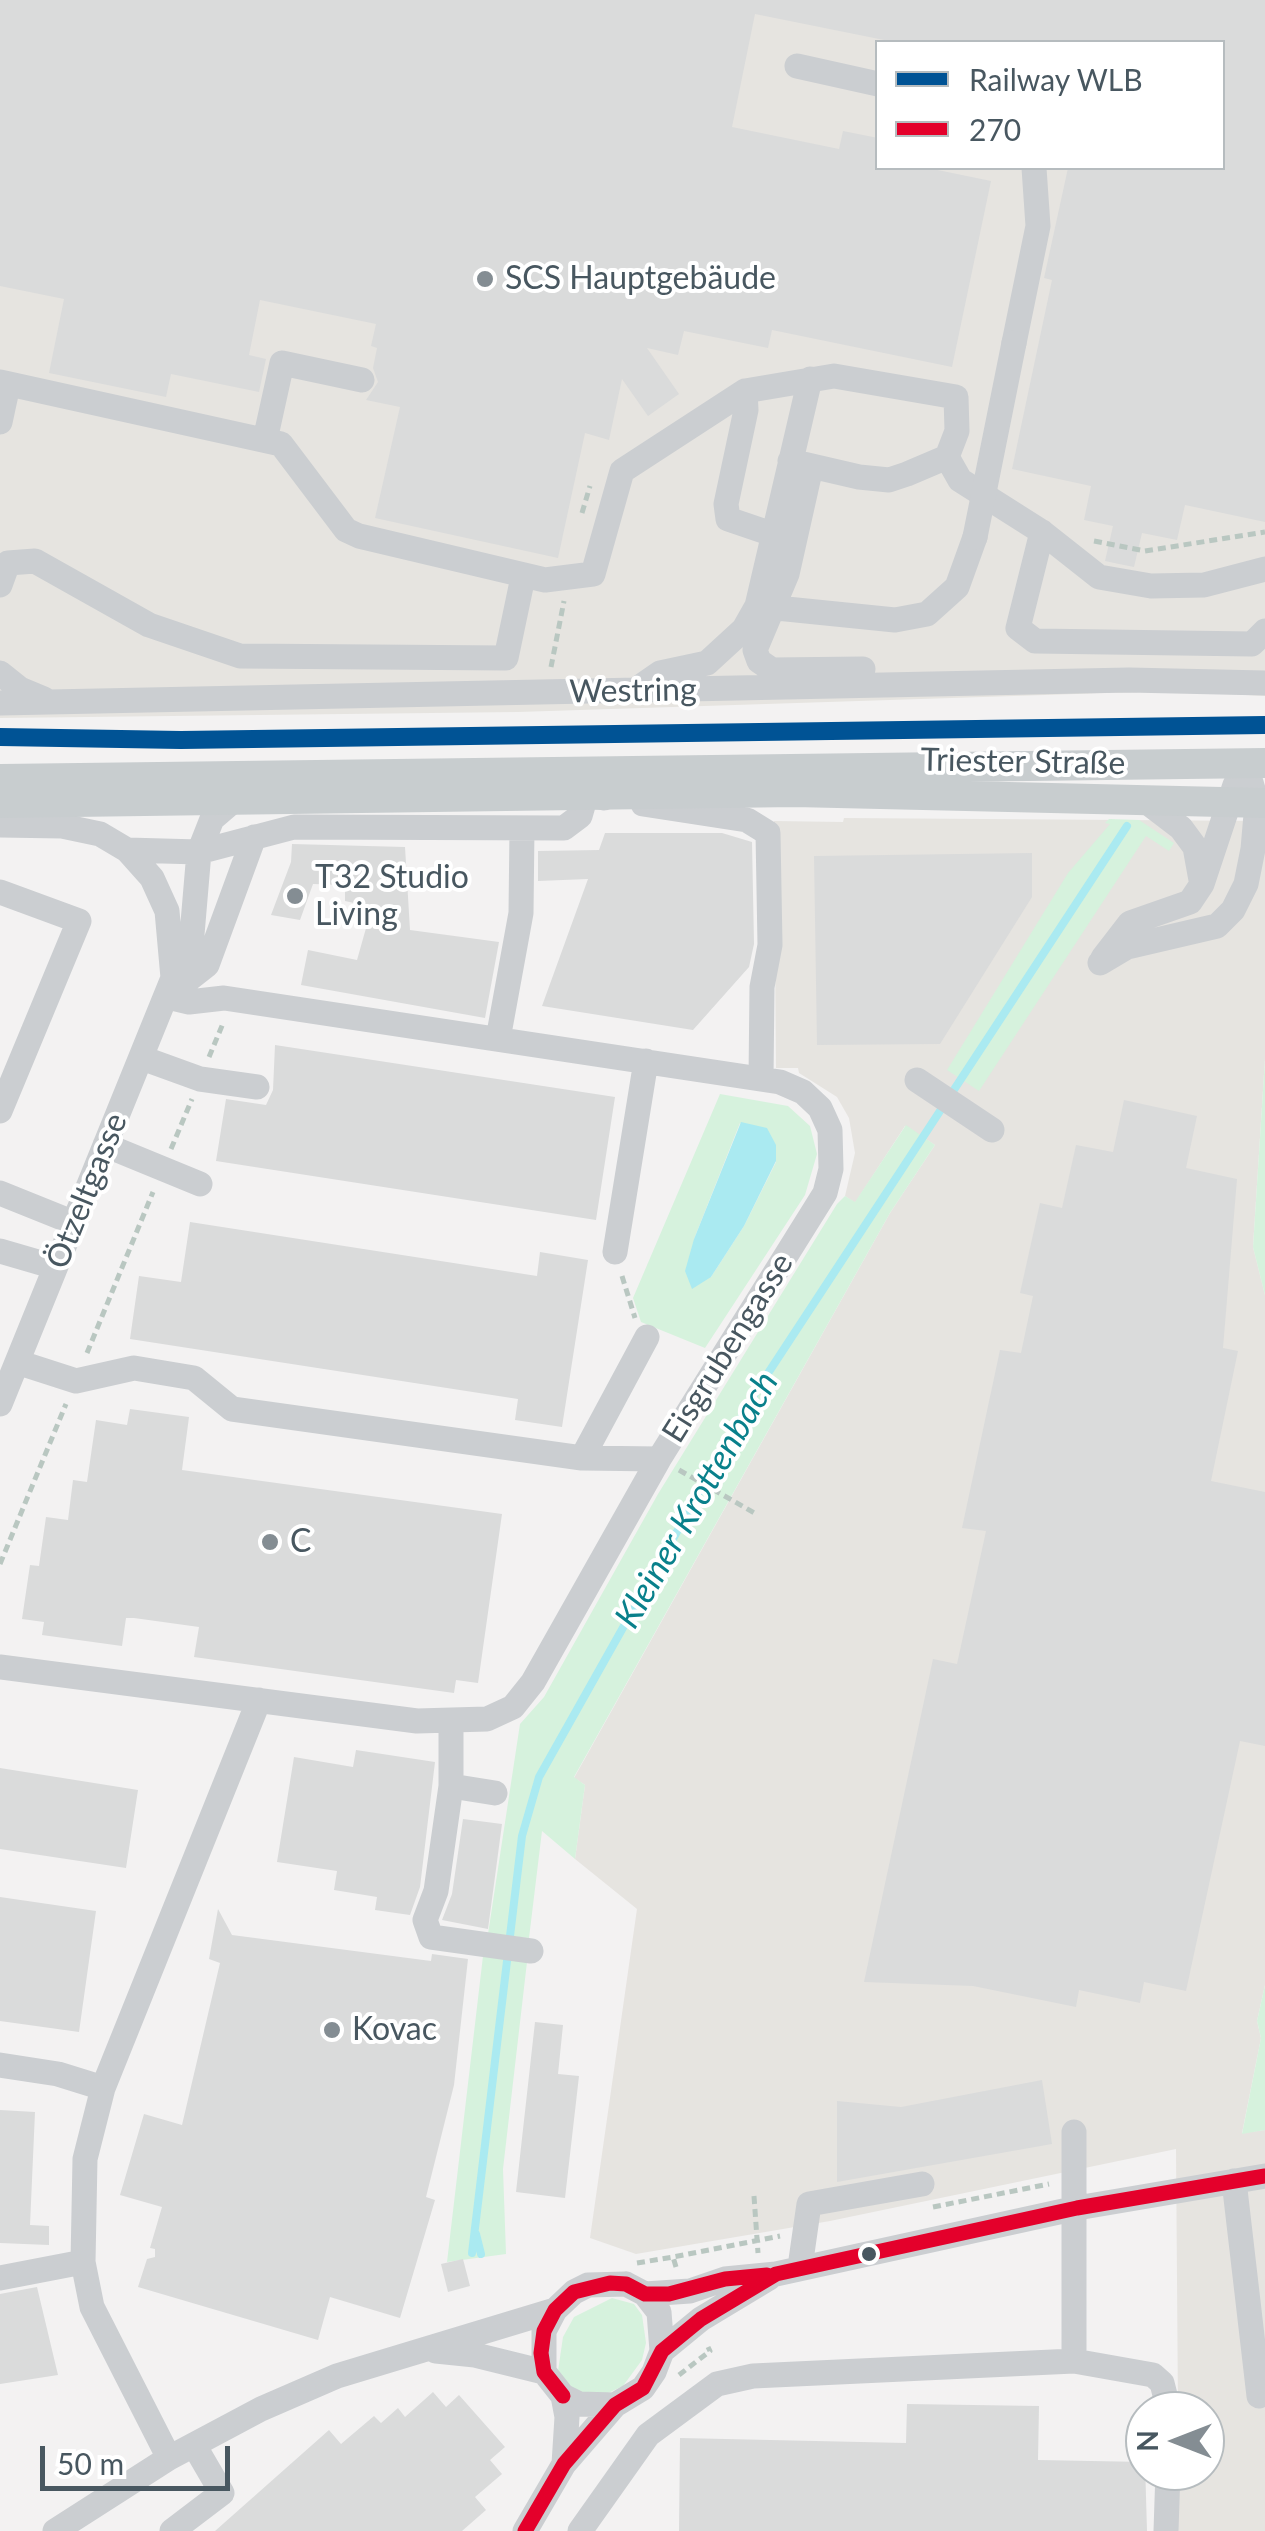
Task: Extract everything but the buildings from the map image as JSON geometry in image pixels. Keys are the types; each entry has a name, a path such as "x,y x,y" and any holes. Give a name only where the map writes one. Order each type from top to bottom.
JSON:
{"main road":[{"name":"Triester Straße","path":"0,779 1255,763"},
{"name":"Triester Straße","path":"0,803 796,792 1250,802"}],"street":[{"path":"797,66 875,83"},
{"path":"764,608 894,620 927,614 956,587 975,537 1038,226 1034,170"},
{"path":"264,440 282,363 362,380"},
{"path":"634,691 660,673 684,672 707,663 764,608 786,574 810,379"},
{"path":"0,422 4,384 264,440 290,451 346,530 524,576 569,577 592,574 622,471 745,391 810,379 869,380 956,397 957,432 947,457 889,480 800,464"},
{"path":"745,391 728,519 775,535"},
{"path":"947,457 960,480 1042,532 1099,577 1134,583 1204,585 1265,570"},
{"path":"800,464 775,535 754,650 759,661 772,670 865,670 894,686"},
{"path":"1042,532 1018,628 1035,641 1252,644 1265,630"},
{"path":"0,585 8,563 35,561 150,625 240,656 506,658 524,576"},
{"path":"0,673 20,689 54,702"},
{"name":"Westring","path":"0,703 1130,680 1265,682"},
{"path":"1250,802 1202,884 1181,909 1130,924 1100,963 1126,948 1217,926 1233,910 1246,884 1255,763"},
{"path":"126,850 199,852 294,826 564,828 580,816 586,795 746,820 768,833 770,945 762,987 761,1078"},
{"path":"1143,799 1181,828 1195,847 1202,884"},
{"name":"Ötzeltgasse","path":"0,1404 170,987 190,958 199,852 212,820 233,801"},
{"name":"Ötzeltgasse","path":"0,825 62,826 100,834 126,850 152,878 167,911 170,987"},
{"path":"498,1040 520,913 522,828"},
{"path":"170,987 207,965 254,837"},
{"path":"0,892 79,922 0,1111"},
{"name":"Eisgrubengasse","path":"0,1666 451,1723 487,1719 513,1706 533,1682 665,1463 824,1192 831,1169 830,1130 820,1108 803,1092 761,1078 233,999 188,1002 170,987"},
{"path":"142,1058 200,1079 257,1088"},
{"path":"615,1252 646,1061"},
{"path":"923,1084 992,1130"},
{"path":"105,1145 200,1184"},
{"path":"0,1194 72,1222"},
{"path":"0,1251 55,1267"},
{"path":"582,1458 648,1338"},
{"path":"17,1362 76,1381 134,1368 194,1378 232,1409 582,1458 665,1463"},
{"path":"169,2458 92,2307 83,2262 85,2159 104,2088 260,1700"},
{"path":"451,1723 451,1786 436,1891 425,1920 431,1936 532,1950"},
{"path":"451,1786 495,1793"},
{"path":"0,2066 58,2074 104,2088"},
{"path":"1074,2132 1074,2361"},
{"path":"645,2294 690,2291 726,2279 780,2272 1077,2208 1265,2176"},
{"path":"1234,2182 1259,2396"},
{"path":"525,2531 564,2464 616,2405 643,2388 662,2351 700,2319 780,2272 810,2204 927,2196"},
{"path":"0,2278 83,2262"},
{"path":"55,2531 169,2458 338,2376 431,2350 478,2330 555,2310 588,2285 626,2284 645,2294 659,2312 662,2351"},
{"path":"544,2372 544,2331 555,2310"},
{"path":"431,2350 475,2354 544,2372 563,2396 567,2417 564,2464"},
{"path":"580,2531 648,2435 718,2384 753,2376 1074,2361 1153,2375 1164,2391"},
{"path":"563,2396 594,2407 616,2405"},
{"path":"172,2531 222,2494 194,2445"},
{"path":"1166,2531 1167,2491"}],"path":[{"path":"579,525 586,490 596,479"},
{"path":"1087,539 1145,551 1265,532"},
{"path":"551,667 569,577"},
{"path":"0,1564 233,999"},
{"path":"615,1252 636,1322 648,1338"},
{"path":"665,1463 758,1514"},
{"path":"927,2196 1060,2182"},
{"path":"754,2196 756,2240 780,2272"},
{"path":"680,2281 673,2256 796,2233"}],"shaded area":[{"path":"0,0 1265,0 1265,696 1169,691 518,712 0,718"},
{"path":"844,818 1265,821 1265,1059 1253,1247 1265,1295 1265,1985 1257,2021 1261,2038 1242,2133 1265,2130 1265,2531 1178,2531 1178,2491 1225,2491 1225,2391 1178,2391 1176,2149 830,2221 636,2254 590,2238 637,1909 575,1859 585,1785 574,1778 890,1213 935,1145 905,1126 855,1203 845,1196 855,1153 849,1118 837,1097 799,1073 798,1068 776,1068 774,821 843,822"}],"green space":[{"path":"1109,819 1139,820 1174,843 1169,851 1146,836 979,1091 947,1070 1068,873 1110,824 1105,823"},
{"path":"1265,1059 1265,1295 1253,1247"},
{"path":"720,1094 788,1106 810,1126 817,1154 805,1195 705,1348 641,1322 633,1298","holes":["740,1123 776,1162 744,1226 711,1277 694,1239"]},
{"path":"906,1125 935,1145 890,1213 574,1777 585,1785 575,1859 542,1831 529,1938 488,1934 520,1724 544,1697 658,1494 837,1204 845,1196 855,1202"},
{"path":"483,1956 527,1962 503,2169 506,2254 447,2262"},
{"path":"1265,1985 1265,2130 1242,2134 1261,2038 1257,2021"},
{"path":"612,2298 634,2304 642,2315 646,2343 642,2360 623,2386 606,2394 586,2395 573,2389 558,2371 563,2337 574,2317"}],"water":[{"path":"741,1122 767,1128 776,1145 776,1161 744,1226 711,1277 692,1289 685,1271 694,1239"}],"waterway":[{"name":"Kleiner Krottenbach","path":"472,2253 522,1836 539,1777 755,1393 1127,826"},
{"path":"476,2234 481,2254"}],"rail line":[{"name":"WLB","path":"0,737 181,740 1265,725"}],"transit line":[{"name":"270","path":"525,2531 564,2464 615,2405 643,2388 662,2351 701,2319 776,2274 1077,2208 1265,2176"},
{"name":"270","path":"563,2396 544,2372 541,2353 544,2331 555,2310 574,2292 610,2283 626,2284 645,2294 669,2294 725,2279 767,2275"}],"place":[{"name":"SCS Hauptgebäude","path":"485,279"},
{"name":"T32 Studio Living","path":"295,896"},
{"name":"C","path":"270,1542"},
{"name":"Kovac","path":"332,2030"}]}
